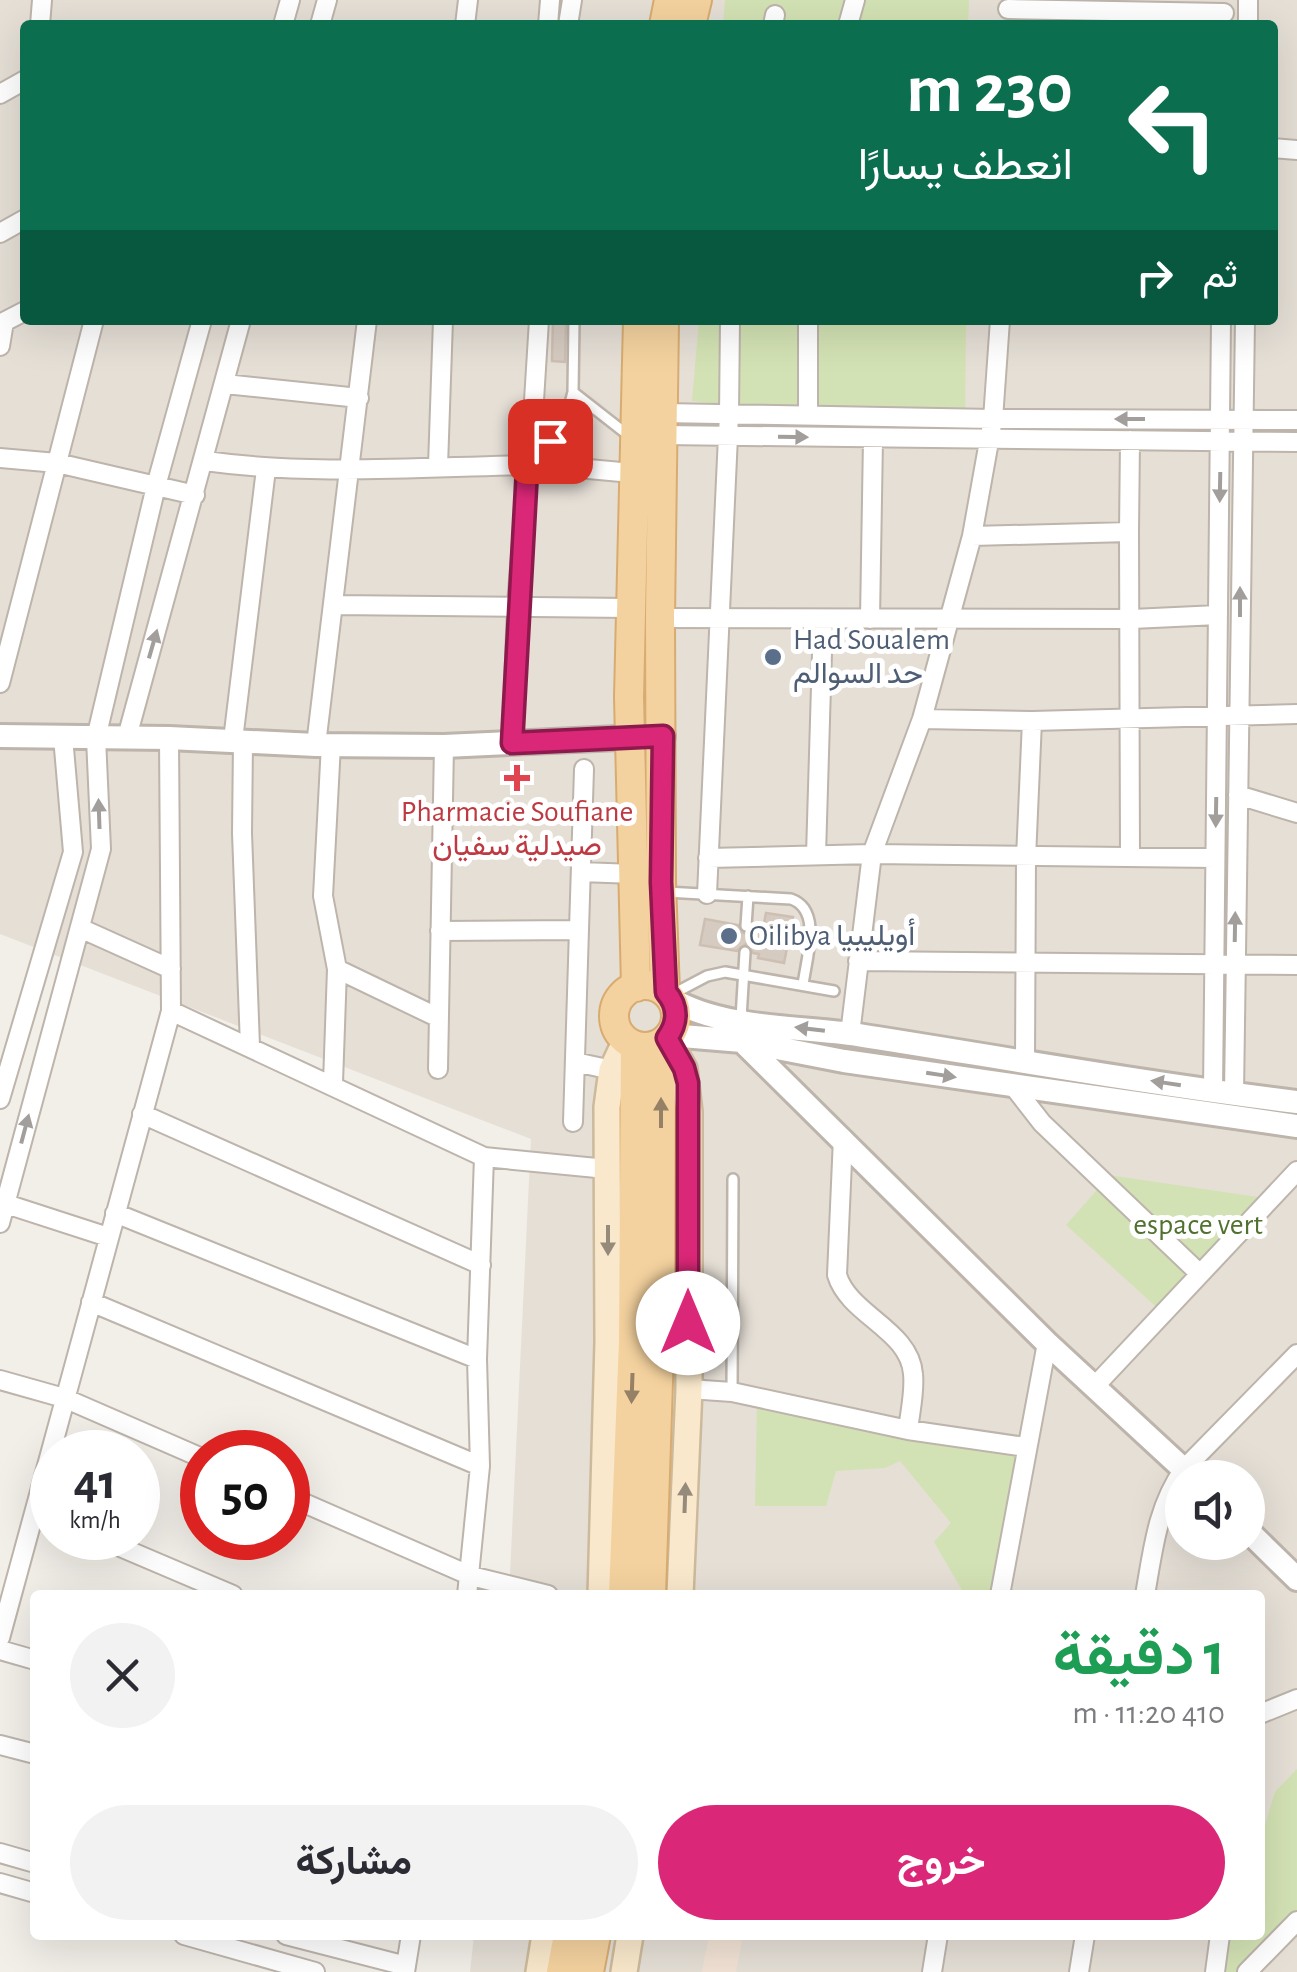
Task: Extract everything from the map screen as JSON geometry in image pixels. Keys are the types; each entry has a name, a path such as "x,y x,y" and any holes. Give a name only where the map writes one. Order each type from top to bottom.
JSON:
{"main road":[{"path":"601,1590 608,1342 606,1107 612,1070 676,1017 669,996 662,892 663,736 652,429 639,325"},
{"path":"636,986 629,738 632,473 652,429 663,325"},
{"path":"652,1040 614,1021 615,1010 619,1000 636,986 652,986 669,996"},
{"path":"652,1040 674,1322 689,1389 680,1590"},
{"path":"623,1590 633,1341 652,1040"},
{"path":"652,1590 674,1322"},
{"path":"538,1972 544,1940"},
{"path":"562,1972 567,1940"},
{"path":"589,1972 595,1940"},
{"path":"624,1972 629,1940"}],"street":[{"path":"1008,11 1100,18 1224,13"},
{"path":"0,346 2,323"},
{"path":"0,683 93,325"},
{"path":"108,1237 2,1210 100,850 96,738 156,486 201,325"},
{"path":"127,738 241,325"},
{"path":"333,1083 337,969 323,896 324,745 334,605 366,325"},
{"path":"438,466 443,325"},
{"path":"512,743 517,604 532,464 539,325"},
{"path":"706,894 730,325"},
{"path":"808,325 808,415"},
{"path":"850,1034 872,854 922,719 972,536 993,419 1000,325"},
{"path":"1221,325 1212,964 1223,1092"},
{"path":"1223,1092 1234,964 1244,325"},
{"path":"225,384 358,398"},
{"path":"652,429 729,414 1297,420"},
{"path":"652,429 728,436 1297,442"},
{"path":"870,619 873,438"},
{"path":"1130,440 1130,856"},
{"path":"2,454 195,495"},
{"path":"205,461 266,470 532,464 632,473"},
{"path":"250,1046 238,741 266,470"},
{"path":"972,536 1129,532"},
{"path":"334,605 631,608"},
{"path":"660,618 950,620 1218,615"},
{"path":"816,855 823,618"},
{"path":"922,719 1032,721 1297,714"},
{"path":"1025,1061 1026,858 1032,721"},
{"path":"0,736 444,746 663,736"},
{"path":"0,1099 73,852 62,737"},
{"path":"58,1430 171,1010 169,738"},
{"path":"438,1069 444,746"},
{"path":"573,1122 584,769"},
{"path":"1238,795 1297,813"},
{"path":"708,858 872,854 1216,858"},
{"path":"580,872 634,874"},
{"path":"80,928 171,969"},
{"path":"440,931 579,930"},
{"path":"858,961 1297,964"},
{"path":"337,969 439,1018"},
{"path":"669,996 741,1031 844,1060 1297,1126"},
{"path":"171,1010 484,1157 607,1169"},
{"path":"741,1031 1047,1342 1174,1460"},
{"path":"652,1040 741,1031 850,1034 1297,1102"},
{"path":"575,1062 612,1070"},
{"path":"1014,1086 1042,1123 1200,1274"},
{"path":"142,1114 480,1266"},
{"path":"843,1138 838,1275 846,1294 898,1343 912,1365 908,1430"},
{"path":"469,1586 480,1466 478,1358 484,1157"},
{"path":"1094,1386 1297,1171"},
{"path":"115,1213 478,1358"},
{"path":"90,1302 480,1466"},
{"path":"1001,1590 1047,1342"},
{"path":"1200,1460 1296,1356"},
{"path":"0,1380 64,1398 180,1448"},
{"path":"689,1389 732,1392 908,1430 1025,1447"},
{"path":"1146,1590 1165,1499"},
{"path":"310,1507 469,1586 504,1590"},
{"path":"0,1638 9,1567 30,1535"},
{"path":"1265,1548 1297,1579"},
{"path":"151,1560 221,1590"},
{"path":"0,1650 30,1659"},
{"path":"1265,1712 1297,1698"},
{"path":"0,1745 30,1753"},
{"path":"0,1853 30,1862"},
{"path":"0,1883 30,1892"},
{"path":"1247,1972 1297,1921"},
{"path":"202,1940 311,1971 314,1940"},
{"path":"317,1940 405,1969 410,1940"},
{"path":"932,1972 937,1940"},
{"path":"1079,1972 1084,1940"},
{"path":"1215,1972 1219,1940"}],"lane":[{"path":"532,464 567,415 573,392 574,325"},
{"path":"573,392 652,429"},
{"path":"662,892 792,899 806,907 810,924 803,985"},
{"path":"746,926 748,896"},
{"path":"741,1031 745,952"},
{"path":"669,996 716,972 834,991"},
{"path":"732,1392 733,1179"}],"shaded area":[{"path":"0,0 1297,0 1297,1972 470,1972 473,1940 1265,1940 1265,1590 509,1590 531,1139 0,934"},
{"path":"708,1940 742,1940 736,1972 702,1972"}],"green space":[{"path":"725,0 969,0 968,20 723,20"},
{"path":"699,325 966,325 965,431 692,401"},
{"name":"espace vert","path":"1095,1173 1271,1199 1163,1313 1066,1225 1104,1182"},
{"path":"757,1402 1023,1452 1000,1590 962,1590 934,1542 951,1523 900,1461 885,1468 836,1471 826,1506 755,1506"},
{"path":"1297,1769 1297,1914 1241,1972 1220,1972 1230,1940 1265,1940 1265,1825 1275,1792"}],"building":[{"path":"553,325 566,325 565,362 552,361"},
{"path":"766,913 793,917 784,963 758,958 759,954 746,944 737,951 700,945 705,919 738,925 746,934 754,927 763,929"}],"place":[{"name":"Had Soualem حد السوالم","path":"773,657"},
{"name":"Pharmacie Soufiane صيدلية سفيان","path":"517,778"},
{"name":"Oilibya أويليبيا","path":"729,936"}],"route":[{"path":"550,441 527,470 512,743 663,736 661,882 666,992 676,1017 667,1038 688,1083 688,1323"}]}
